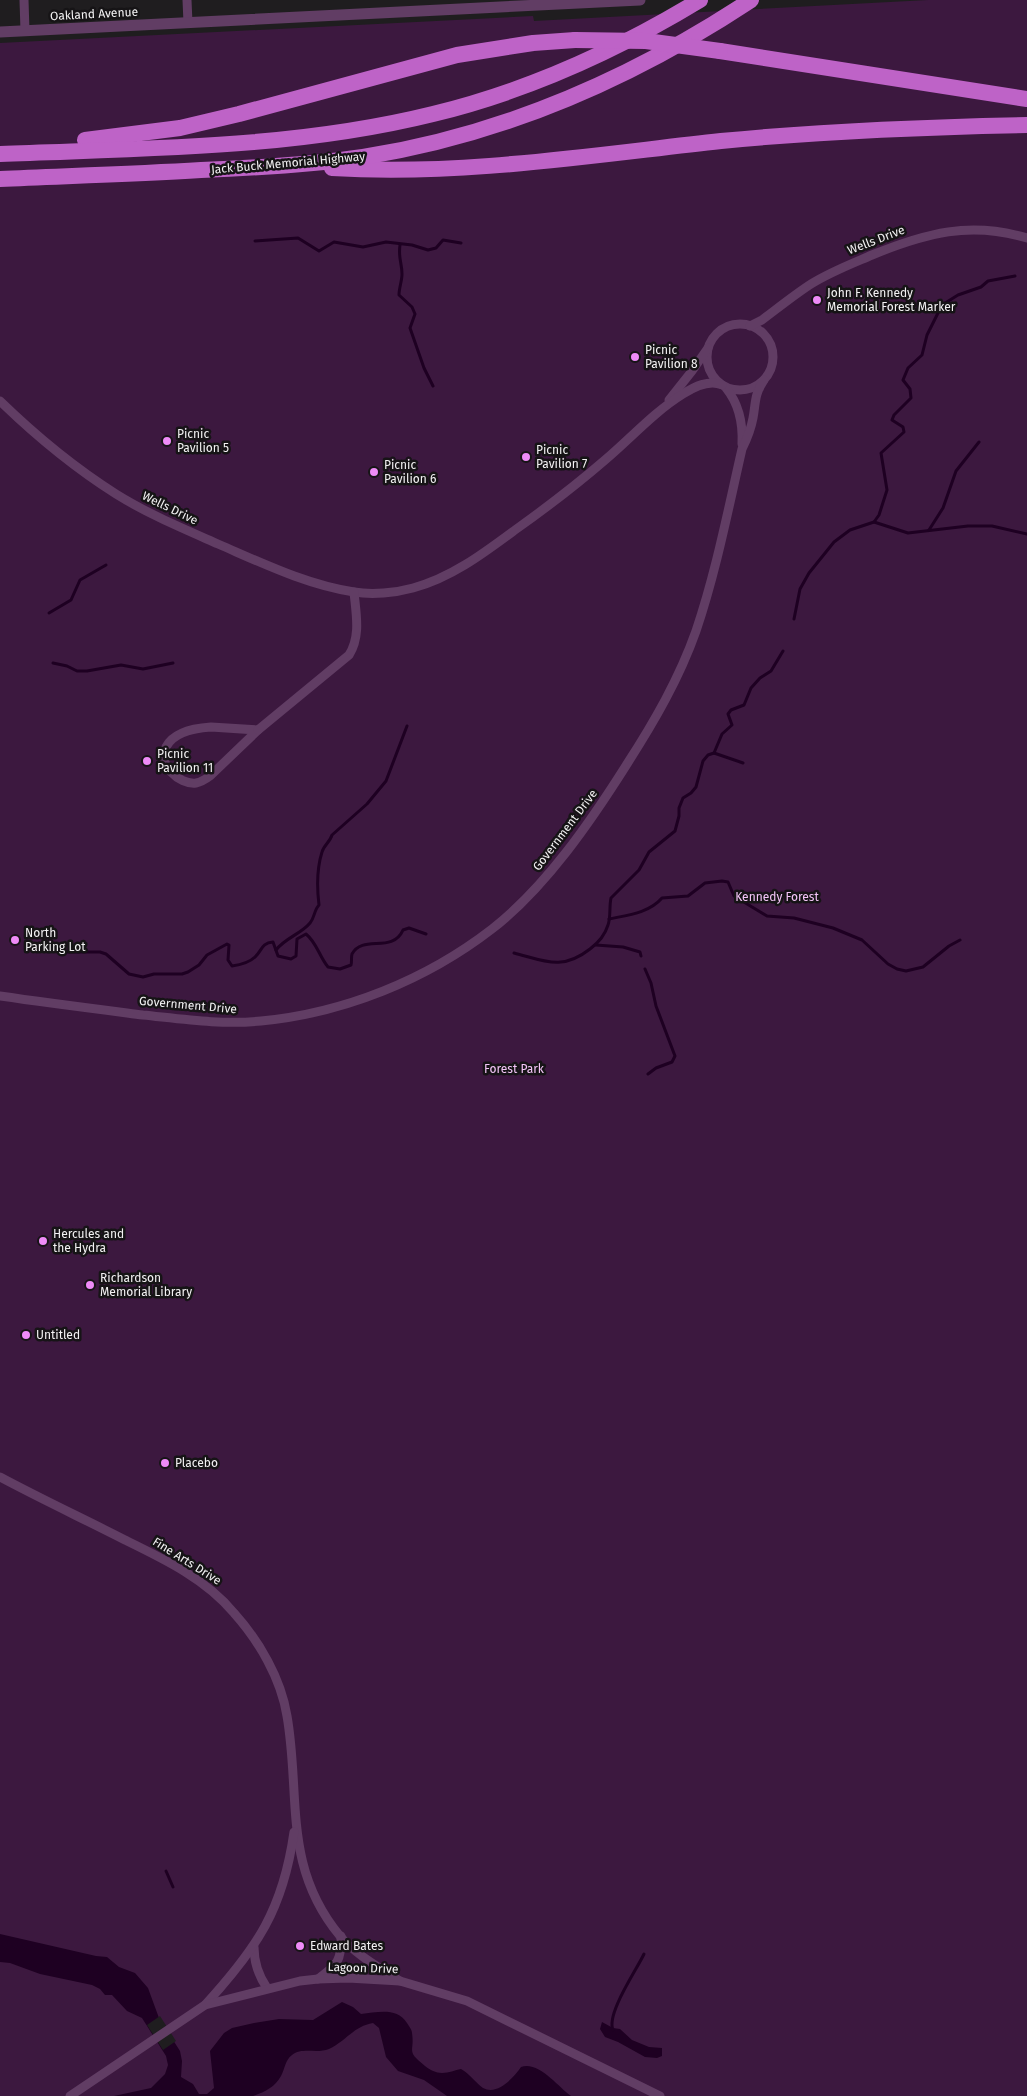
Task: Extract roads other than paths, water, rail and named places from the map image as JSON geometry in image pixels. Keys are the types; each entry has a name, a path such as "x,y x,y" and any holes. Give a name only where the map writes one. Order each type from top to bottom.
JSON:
{"highway":[{"name":"Jack Buck Memorial Highway","path":"4,154 261,141 357,130 424,116 508,92 612,50 700,0"},
{"name":"Jack Buck Memorial Highway","path":"0,179 285,166 363,157 438,142 513,120 585,92 620,76 693,37 752,0"},
{"path":"4,154 49,145 180,128 457,55 524,44 575,40 646,41 1027,99"},
{"path":"285,166 382,171 427,169 535,161 790,135 926,127 1027,125"}],"street":[{"path":"24,0 25,31"},
{"path":"187,0 188,23"},
{"name":"Oakland Avenue","path":"0,32 640,0"},
{"name":"Wells Drive","path":"750,326 762,320 827,275 918,238 955,230 986,229 1027,238"},
{"path":"740,324 750,326 764,334 772,349 772,365 764,380 751,388 743,390 724,386 711,372 707,355 709,347 721,330 740,324"},
{"name":"Wells Drive","path":"661,410 709,347"},
{"name":"Government Drive","path":"742,450 750,432 755,396 764,380"},
{"name":"Wells Drive","path":"0,401 20,420 84,472 138,506 266,565 323,585 354,592 377,593 412,589 458,570 552,504 681,395 700,385 713,382 724,386"},
{"name":"Government Drive","path":"0,996 174,1018 219,1022 262,1021 337,1007 381,992 427,971 492,929 544,878 561,858 615,784 659,712 680,671 696,632 713,573 742,450 743,431 736,403 724,386"},
{"path":"258,730 211,727 190,730 176,736 165,748 166,762 173,775 178,778 195,783 210,776 258,730 348,655 356,638 358,626 354,592"},
{"name":"Fine Arts Drive","path":"0,1477 168,1561 216,1593 250,1632 273,1673 287,1715 295,1824 307,1880 326,1916 341,1936 359,1953 400,1981"},
{"name":"Fine Arts Drive","path":"205,2006 254,1948 275,1907 286,1878 295,1824"},
{"path":"318,1979 333,1968 339,1960 341,1936"},
{"path":"254,1948 256,1967 260,1979 266,1988"},
{"name":"Lagoon Drive","path":"70,2096 205,2006 266,1988 318,1979 400,1981 467,2001 660,2096"}],"waterway":[{"path":"255,241 298,238 319,251 334,242 363,247 386,242 412,245 428,250 436,248 443,240 461,243"},
{"path":"400,245 399,253 402,274 399,295 412,307 415,314 410,328 424,368 433,386"},
{"path":"794,619 800,589 809,573 834,542 850,530 874,522 879,515 887,490 881,453 904,432 903,427 892,420 894,415 911,398 910,389 903,380 908,368 922,355 927,335 942,305 958,295 981,287 988,281 1015,276"},
{"path":"929,530 943,508 956,471 979,442"},
{"path":"874,522 908,533 968,526 992,526 1027,534"},
{"path":"49,613 71,600 80,580 106,565"},
{"path":"514,953 544,961 562,962 580,956 598,941 605,932 609,922 611,898 639,870 649,852 675,831 679,808 683,798 696,787 703,761 708,755 714,753 722,734 732,725 728,714 731,710 744,705 751,688 760,678 771,671 783,651"},
{"path":"53,663 67,666 77,671 121,665 143,669 173,663"},
{"path":"276,950 312,921 319,905 318,872 323,850 332,835 367,804 386,781 407,726"},
{"path":"714,753 743,763"},
{"path":"609,919 645,910 662,898 688,896 705,883 722,881 728,882 734,896 767,916 794,918 833,928 862,940 888,964 897,969 906,971 923,967 949,946 960,940"},
{"path":"59,952 100,952 106,954 129,974 143,977 154,974 182,974 188,972 199,965 207,955 227,944 229,945 228,960 232,966 250,961 264,946 273,942 278,956 291,959 296,956 297,939 306,934 313,941 328,967 340,969 351,965 352,954 363,945 392,941 403,930 409,928 426,934"},
{"path":"596,945 623,947 640,952 641,956"},
{"path":"645,969 651,983 656,1006 675,1056 672,1062 656,1068 648,1074"},
{"path":"166,1871 173,1887"},
{"path":"613,2030 612,2023 618,2003 644,1954"}],"place":[{"name":"John F. Kennedy Memorial Forest Marker","path":"817,300"},
{"name":"Picnic Pavilion 8","path":"635,357"},
{"name":"Picnic Pavilion 5","path":"167,441"},
{"name":"Picnic Pavilion 7","path":"526,457"},
{"name":"Picnic Pavilion 6","path":"374,472"},
{"name":"Picnic Pavilion 11","path":"147,761"},
{"name":"North Parking Lot","path":"15,940"},
{"name":"Hercules and the Hydra","path":"43,1241"},
{"name":"Richardson Memorial Library","path":"90,1285"},
{"name":"Untitled","path":"26,1335"},
{"name":"Placebo","path":"165,1463"},
{"name":"Edward Bates","path":"300,1946"}],"park label":[{"name":"Kennedy Forest","path":"777,897"},
{"name":"Forest Park","path":"514,1069"}]}
